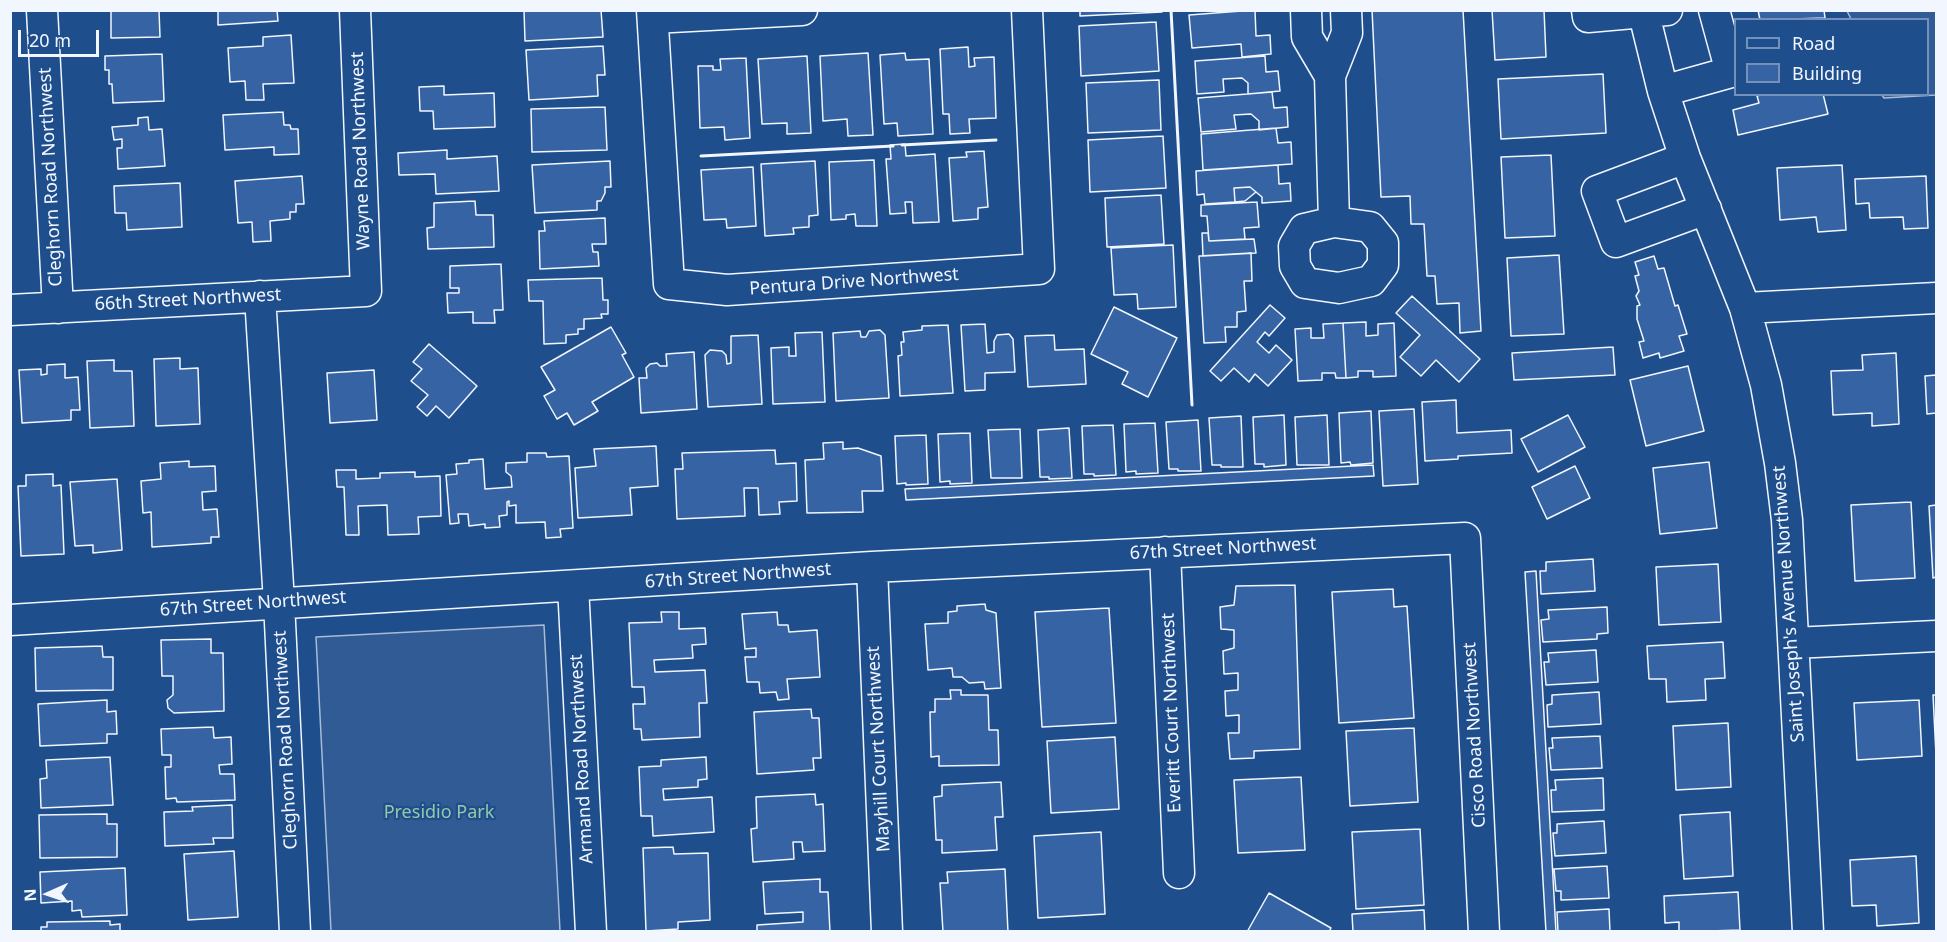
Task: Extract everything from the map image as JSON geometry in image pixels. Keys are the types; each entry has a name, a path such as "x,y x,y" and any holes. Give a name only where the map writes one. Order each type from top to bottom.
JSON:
{"street":[{"name":"Cleghorn Road Northwest","path":"42,10 58,308"},
{"name":"Wayne Road Northwest","path":"355,10 366,291"},
{"path":"653,14 802,10"},
{"name":"Pentura Drive Northwest","path":"653,14 669,284 727,290 1039,269 1028,10"},
{"path":"1306,10 1307,37 1330,76"},
{"path":"1334,222 1330,76 1347,33 1346,10"},
{"path":"1587,10 1588,16 1651,11"},
{"path":"1663,92 1731,72 1714,10"},
{"name":"Saint Joseph's Avenue Northwest","path":"1651,11 1663,92 1685,159 1745,308 1766,385 1780,463 1794,644 1808,932"},
{"path":"1685,159 1597,191 1616,242 1706,209"},
{"name":"66th Street Northwest","path":"10,310 366,291"},
{"name":"Cleghorn Road Northwest","path":"260,296 279,602 295,932"},
{"path":"1745,308 1936,298"},
{"name":"67th Street Northwest","path":"10,620 872,567 1465,538"},
{"name":"Cisco Road Northwest","path":"1465,538 1484,932"},
{"name":"Everitt Court Northwest","path":"1165,552 1179,873"},
{"name":"Mayhill Court Northwest","path":"872,567 887,932"},
{"name":"Armand Road Northwest","path":"573,586 591,932"},
{"path":"1794,644 1936,636"}],"shaded area":[{"path":"1847,11 1936,11 1936,95 1929,95 1929,18 1850,18"},
{"path":"1883,96 1919,96 1884,98"},
{"name":"Presidio Park","path":"544,625 560,931 331,931 316,637"}],"building":[{"path":"111,10 159,10 160,37 111,38"},
{"path":"218,10 277,10 278,21 218,25"},
{"path":"524,10 601,10 603,37 525,41"},
{"path":"1080,10 1162,10 1162,12 1080,16"},
{"path":"1255,10 1256,36 1270,35 1271,54 1242,57 1241,44 1192,48 1189,15"},
{"path":"1372,10 1463,10 1481,331 1460,333 1459,303 1437,304 1435,276 1427,276 1424,224 1411,224 1410,196 1381,197"},
{"path":"1492,10 1544,10 1546,57 1495,60"},
{"path":"1758,10 1824,10 1825,18 1760,18"},
{"path":"1156,22 1159,71 1081,76 1079,26"},
{"path":"291,35 294,83 263,84 264,100 246,100 245,81 230,82 228,48 263,46 263,37"},
{"path":"603,46 605,75 597,75 598,96 529,100 526,50"},
{"path":"968,47 969,67 975,66 974,58 994,57 996,118 969,119 970,133 950,134 949,114 943,114 940,49"},
{"path":"868,53 873,135 848,136 847,119 823,121 820,56"},
{"path":"905,53 906,60 929,59 933,134 898,136 897,123 884,124 880,55"},
{"path":"162,54 164,101 113,103 109,70 105,70 105,56"},
{"path":"807,56 811,133 787,134 787,123 762,124 758,59"},
{"path":"1265,56 1266,72 1278,71 1280,91 1248,94 1248,83 1242,78 1223,79 1224,92 1197,94 1195,61"},
{"path":"746,58 750,138 725,140 724,127 700,128 698,66 713,66 713,70 721,70 720,59"},
{"path":"1603,74 1606,133 1501,139 1498,79"},
{"path":"1159,80 1161,130 1088,133 1086,83"},
{"path":"444,86 444,95 494,93 495,127 434,129 433,111 420,111 419,87"},
{"path":"1272,92 1274,108 1287,107 1288,127 1259,130 1259,121 1251,114 1234,115 1236,129 1201,132 1198,98"},
{"path":"1757,96 1824,96 1828,114 1738,135 1733,110 1759,103"},
{"path":"605,107 607,150 532,152 531,109"},
{"path":"283,112 284,125 290,125 291,129 298,129 299,154 274,155 274,147 225,150 223,115"},
{"path":"148,117 149,130 162,129 165,166 118,169 117,148 122,148 122,139 114,140 112,127 138,125 138,118"},
{"path":"1276,128 1278,143 1291,142 1292,164 1203,170 1201,134"},
{"path":"1163,136 1166,188 1090,192 1088,140"},
{"path":"905,144 906,156 935,154 939,222 913,223 912,202 905,202 906,213 890,214 886,159 891,159 890,145"},
{"path":"447,150 447,159 497,156 499,191 436,194 435,174 399,175 398,153"},
{"path":"984,151 988,207 978,208 978,219 953,221 949,158 967,157 966,152"},
{"path":"1551,155 1555,236 1505,238 1501,157"},
{"path":"874,160 877,226 856,226 855,214 846,215 846,219 831,220 829,162"},
{"path":"610,161 611,187 605,187 601,201 597,201 597,210 535,213 532,165"},
{"path":"815,161 818,215 809,216 809,227 793,228 794,234 765,236 761,164"},
{"path":"1278,165 1279,184 1290,183 1291,201 1262,203 1262,197 1250,187 1234,188 1235,202 1205,204 1204,194 1197,195 1196,171"},
{"path":"1842,165 1846,230 1818,232 1816,217 1780,220 1777,168"},
{"path":"753,167 756,226 727,228 726,219 704,220 701,170"},
{"path":"302,176 304,204 296,204 296,212 290,212 290,219 270,221 271,241 253,242 252,222 238,223 235,181"},
{"path":"1926,176 1928,228 1904,229 1903,217 1870,218 1869,203 1856,204 1855,179"},
{"path":"180,183 182,227 127,230 126,213 115,213 114,186"},
{"path":"1250,187 1256,192 1245,201 1235,202 1234,188"},
{"path":"1161,195 1164,244 1107,247 1105,198"},
{"path":"475,201 476,215 493,215 494,247 428,249 427,228 434,227 434,203"},
{"path":"1257,202 1259,227 1244,228 1245,239 1209,241 1207,216 1201,216 1201,205"},
{"path":"605,218 606,244 592,244 593,252 598,252 599,266 540,269 539,231 545,231 544,221"},
{"path":"1202,233 1208,233 1209,241 1254,239 1256,253 1203,256"},
{"path":"1173,245 1176,307 1138,309 1137,294 1114,295 1111,248"},
{"path":"1251,253 1252,281 1244,281 1246,311 1237,312 1237,327 1225,327 1226,342 1204,343 1199,256"},
{"path":"1559,255 1564,334 1511,336 1507,258"},
{"path":"1654,256 1658,269 1664,268 1675,306 1678,305 1687,334 1679,336 1684,351 1660,358 1659,353 1643,358 1639,342 1644,341 1637,319 1637,306 1640,305 1636,296 1639,291 1635,276 1639,275 1635,262"},
{"path":"501,264 503,310 494,310 495,323 473,323 473,312 448,313 447,293 459,293 459,288 450,288 450,266"},
{"path":"602,278 603,300 608,300 608,314 601,314 602,318 584,319 584,329 578,329 578,334 566,335 566,343 544,344 543,301 529,301 528,280"},
{"path":"1412,296 1480,359 1459,382 1436,360 1421,376 1400,357 1420,335 1396,313"},
{"path":"1270,305 1285,318 1269,336 1265,332 1257,342 1269,353 1276,345 1292,360 1268,386 1255,374 1249,382 1234,368 1221,381 1210,371"},
{"path":"1114,307 1177,338 1148,397 1122,384 1128,372 1091,354"},
{"path":"1366,322 1366,336 1378,335 1378,324 1394,323 1396,376 1373,377 1373,371 1358,371 1358,377 1346,378 1343,323"},
{"path":"1343,323 1346,378 1336,378 1335,373 1322,373 1322,380 1298,381 1295,329 1311,328 1311,338 1324,338 1323,324"},
{"path":"985,324 987,353 994,352 994,341 997,335 1009,334 1013,339 1015,372 985,373 985,390 965,391 961,325"},
{"path":"948,325 953,393 900,396 898,356 902,355 903,332 922,330 922,326"},
{"path":"611,327 626,353 622,355 634,377 592,402 598,411 574,425 567,413 557,419 544,396 555,390 541,367"},
{"path":"880,330 885,335 889,398 836,401 833,333 860,331 861,337 866,337 869,331"},
{"path":"822,332 825,402 773,404 771,348 789,347 789,356 796,356 795,333"},
{"path":"758,335 762,404 708,407 705,355 710,350 722,351 726,355 727,364 731,363 731,336"},
{"path":"1054,335 1055,350 1084,349 1086,384 1028,387 1025,336"},
{"path":"429,344 477,386 449,418 436,406 427,416 417,407 428,395 411,381 422,369 413,362"},
{"path":"1613,347 1615,375 1514,380 1512,353"},
{"path":"694,352 697,409 641,413 639,378 647,378 646,368 650,364 657,363 660,366 667,366 666,354"},
{"path":"1896,353 1899,424 1872,426 1872,413 1833,415 1831,371 1863,370 1862,355"},
{"path":"180,358 180,369 198,368 200,424 156,426 154,359"},
{"path":"114,360 114,371 132,371 134,426 90,428 87,361"},
{"path":"65,364 65,378 78,377 80,410 71,410 71,420 22,423 19,370 41,369 41,375 47,374 47,365"},
{"path":"1688,366 1704,431 1646,446 1630,380"},
{"path":"374,370 377,420 330,423 327,373"},
{"path":"1936,375 1936,413 1927,414 1925,376"},
{"path":"1456,400 1457,433 1511,430 1512,453 1458,456 1458,459 1425,461 1422,402"},
{"path":"1414,409 1418,484 1383,486 1379,411"},
{"path":"1371,411 1373,463 1351,465 1350,462 1341,463 1339,413"},
{"path":"1284,415 1286,465 1264,467 1264,464 1255,464 1253,417"},
{"path":"1327,415 1329,465 1297,465 1295,417"},
{"path":"1568,415 1585,447 1538,472 1521,439"},
{"path":"1241,416 1243,467 1212,465 1209,418"},
{"path":"1198,420 1201,471 1169,469 1166,422"},
{"path":"1155,423 1158,473 1126,472 1124,424"},
{"path":"1113,425 1116,475 1084,474 1082,426"},
{"path":"1069,428 1072,478 1040,477 1038,430"},
{"path":"1020,429 1022,478 991,478 988,430"},
{"path":"970,433 972,483 940,482 938,434"},
{"path":"926,435 928,484 897,484 895,436"},
{"path":"843,442 843,449 858,448 881,456 883,491 862,491 863,512 807,513 805,460 824,459 823,443"},
{"path":"656,446 658,486 630,488 632,515 578,518 575,468 596,466 594,449"},
{"path":"775,450 776,464 796,463 797,501 779,502 780,514 759,515 758,488 744,488 745,516 677,519 675,469 683,469 682,453"},
{"path":"527,453 546,453 547,457 569,456 573,528 560,529 561,537 546,538 545,522 516,523 516,505 509,506 509,501 507,502 507,515 499,516 500,527 485,528 485,524 469,526 468,514 458,514 459,523 450,524 446,475 457,474 456,464 483,459 485,489 512,487 511,476 506,472 506,463 527,462"},
{"path":"189,461 189,467 215,466 216,491 202,492 203,510 217,509 219,537 211,537 211,543 152,547 151,512 143,513 141,481 161,479 160,463"},
{"path":"1709,462 1717,528 1660,534 1653,468"},
{"path":"1373,465 1374,476 906,500 905,489"},
{"path":"1575,466 1590,498 1547,519 1532,487"},
{"path":"336,470 356,470 356,479 380,478 380,473 415,472 415,477 440,476 441,516 418,517 419,534 388,535 387,505 358,506 359,535 346,535 344,487 337,487"},
{"path":"53,474 53,486 61,485 64,554 21,556 18,486 26,486 26,475"},
{"path":"117,479 122,550 93,553 93,545 75,546 70,482"},
{"path":"1911,502 1915,578 1855,581 1851,505"},
{"path":"1936,505 1936,577 1933,578 1929,506"},
{"path":"1593,559 1595,591 1541,594 1540,571 1546,571 1546,562"},
{"path":"1718,564 1721,622 1659,625 1656,567"},
{"path":"1536,571 1556,932 1546,932 1525,572"},
{"path":"1295,585 1300,749 1254,751 1254,758 1230,759 1228,733 1239,733 1239,715 1226,716 1225,691 1238,690 1238,673 1224,674 1223,651 1234,648 1234,630 1221,629 1220,607 1234,605 1236,586"},
{"path":"1393,589 1394,607 1407,606 1414,718 1339,723 1332,592"},
{"path":"985,604 986,610 996,613 1001,688 985,689 984,682 969,683 962,677 953,677 952,668 928,670 925,624 948,623 948,612 957,611 957,606"},
{"path":"1607,607 1608,633 1597,634 1597,639 1543,642 1541,620 1549,619 1548,610"},
{"path":"1109,608 1116,723 1042,727 1035,612"},
{"path":"661,612 679,612 679,629 705,628 706,644 692,645 693,658 654,660 655,672 705,670 707,703 699,703 700,737 642,740 641,729 634,729 633,704 645,704 644,687 632,687 629,623 662,622"},
{"path":"777,612 778,625 788,625 789,632 817,630 820,677 787,679 789,699 778,700 776,692 760,693 759,682 747,682 745,657 756,657 756,648 745,649 742,614"},
{"path":"211,639 211,653 223,653 224,711 174,713 168,708 167,700 173,695 173,676 162,676 161,640"},
{"path":"1723,642 1725,678 1705,679 1706,700 1667,702 1666,679 1649,679 1647,646"},
{"path":"102,646 103,657 113,657 113,690 36,691 35,648"},
{"path":"1596,650 1598,682 1546,685 1544,662 1549,662 1548,653"},
{"path":"950,690 961,690 961,695 988,695 989,730 998,730 999,765 939,766 939,756 931,757 930,712 935,712 935,699 951,699"},
{"path":"1599,692 1601,724 1548,727 1547,705 1552,704 1552,695"},
{"path":"1933,695 1936,695 1936,755"},
{"path":"107,700 107,712 116,711 117,734 107,734 107,743 40,746 38,704"},
{"path":"1919,700 1922,756 1857,760 1854,703"},
{"path":"811,709 812,718 819,718 821,758 813,758 814,770 757,774 754,712"},
{"path":"1728,723 1731,787 1676,790 1673,726"},
{"path":"213,727 214,738 231,737 232,764 219,765 220,774 234,774 235,800 177,802 176,798 166,799 165,767 171,767 171,755 162,755 161,729"},
{"path":"1414,728 1418,802 1350,806 1346,731"},
{"path":"1600,736 1602,768 1551,770 1549,748 1553,748 1552,738"},
{"path":"1115,737 1119,809 1051,813 1047,741"},
{"path":"110,757 113,805 41,808 40,779 47,778 46,760"},
{"path":"706,757 707,779 698,780 698,787 663,789 664,800 712,797 714,832 653,836 652,816 641,816 639,767 661,766 661,760"},
{"path":"1301,777 1305,850 1238,853 1234,780"},
{"path":"1603,778 1604,810 1552,812 1551,790 1556,790 1555,780"},
{"path":"1001,782 1003,817 995,817 997,850 942,853 942,840 936,840 934,797 942,796 942,785"},
{"path":"815,794 816,805 823,804 825,851 803,852 802,842 793,842 794,859 753,862 751,829 757,828 756,797"},
{"path":"232,805 233,838 213,838 214,844 165,846 164,812 193,811 192,807"},
{"path":"1730,812 1733,876 1684,879 1680,815"},
{"path":"107,814 107,824 117,824 117,857 40,858 39,815"},
{"path":"1604,821 1606,853 1555,856 1553,833 1557,833 1557,824"},
{"path":"1420,829 1424,905 1356,909 1352,832"},
{"path":"1101,832 1105,914 1038,918 1034,836"},
{"path":"673,847 674,854 708,853 710,920 678,922 678,929 646,931 643,848"},
{"path":"234,851 238,917 188,920 184,854"},
{"path":"1916,856 1919,923 1877,926 1876,905 1852,906 1850,860"},
{"path":"1607,866 1609,898 1561,900 1561,891 1556,891 1554,869"},
{"path":"125,868 127,915 82,917 81,910 72,911 72,901 41,903 40,872"},
{"path":"1005,869 1008,932 943,932 940,883 948,883 947,872"},
{"path":"820,879 820,892 828,892 830,932 757,932 757,925 803,922 803,912 765,914 763,882"},
{"path":"1738,892 1740,930 1679,932 1679,922 1665,923 1664,896"},
{"path":"1269,893 1331,928 1329,932 1247,932"},
{"path":"1609,909 1610,932 1558,932 1557,912"},
{"path":"1424,910 1425,932 1353,932 1352,914"},
{"path":"110,921 110,925 120,924 120,932 41,932 41,927 47,927 47,922"}],"wall":[{"path":"1171,10 1192,405"},
{"path":"902,145 996,140"},
{"path":"701,156 893,146"}]}
